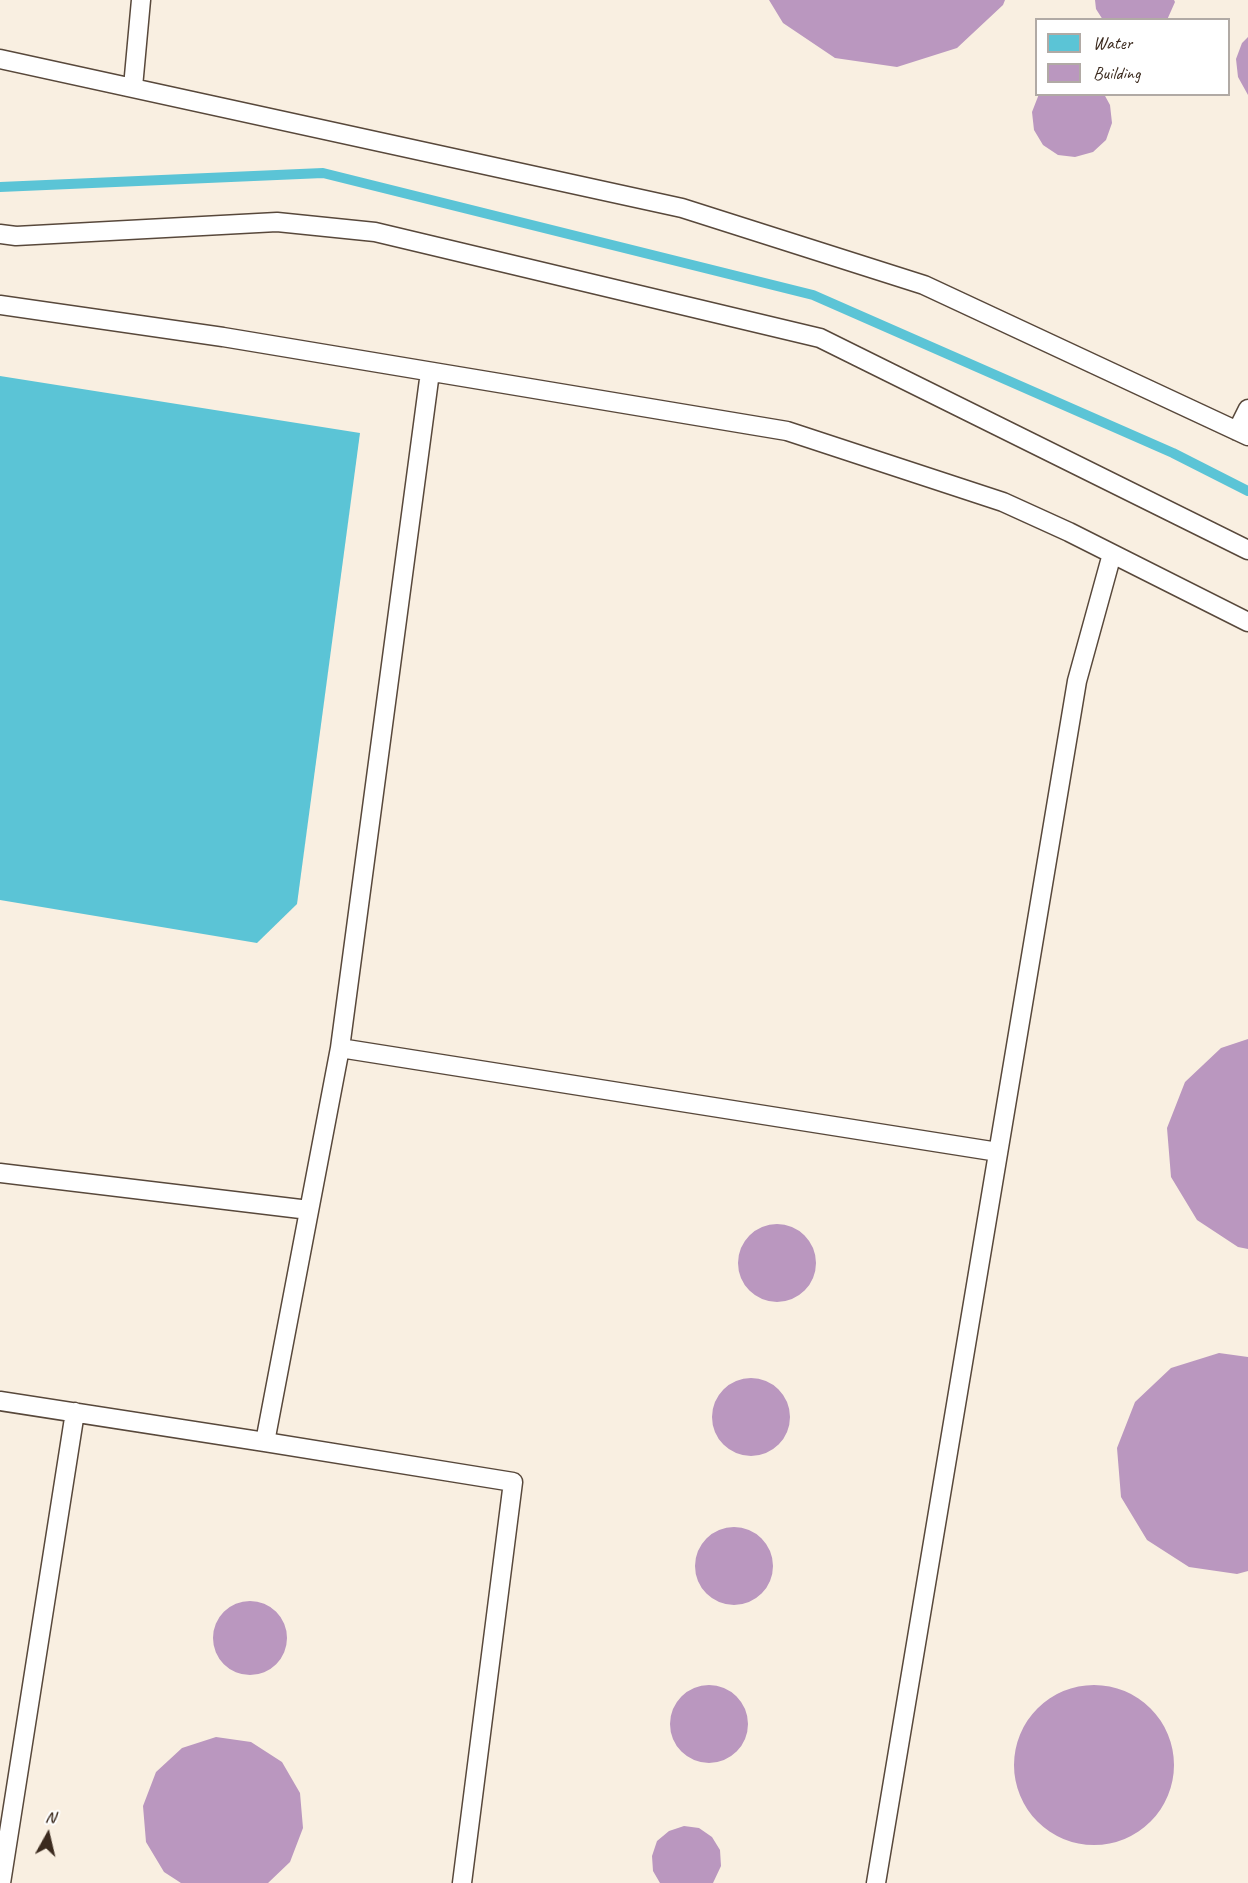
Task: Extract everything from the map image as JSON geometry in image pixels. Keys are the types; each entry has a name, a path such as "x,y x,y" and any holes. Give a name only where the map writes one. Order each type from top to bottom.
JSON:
{"lane":[{"path":"133,87 141,0"},
{"path":"0,59 693,212 924,285 1242,433 1248,409"},
{"path":"0,234 15,236 278,222 375,232 820,338 1248,550"},
{"path":"0,305 223,337 788,431 1003,502 1069,532 1248,622"},
{"path":"265,1442 340,1048 430,372"},
{"path":"876,1883 1077,681 1112,554"},
{"path":"340,1048 998,1152"},
{"path":"0,1173 309,1210"},
{"path":"0,1401 513,1482 462,1883"},
{"path":"1,1883 75,1412"}],"water":[{"path":"0,376 360,433 297,904 257,943 0,900"}],"building":[{"path":"769,0 1005,0 1003,5 957,48 897,67 835,58 783,23"},
{"path":"1095,0 1174,0 1175,2 1168,18 1102,18 1096,9"},
{"path":"1248,37 1248,95 1238,77 1236,59 1242,43"},
{"path":"1038,96 1105,96 1110,105 1112,123 1106,140 1093,152 1075,157 1058,155 1043,145 1034,130 1032,112"},
{"path":"1248,1039 1248,1249 1238,1247 1197,1220 1171,1177 1167,1128 1185,1082 1221,1048"},
{"path":"777,1224 792,1227 809,1241 816,1263 813,1278 799,1295 777,1302 762,1299 745,1285 738,1263 741,1248 755,1231"},
{"path":"1219,1353 1248,1357 1248,1571 1237,1574 1189,1567 1147,1540 1121,1497 1117,1448 1135,1402 1171,1368"},
{"path":"751,1378 766,1381 783,1395 790,1417 787,1432 773,1449 751,1456 736,1453 719,1439 712,1417 715,1402 729,1385"},
{"path":"734,1527 749,1530 766,1544 773,1566 770,1581 756,1598 734,1605 719,1602 702,1588 695,1566 698,1551 712,1534"},
{"path":"250,1601 271,1607 281,1617 287,1638 281,1659 271,1669 250,1675 229,1669 219,1659 213,1638 219,1617 229,1607"},
{"path":"709,1685 724,1688 741,1702 748,1724 745,1739 731,1756 709,1763 694,1760 677,1746 670,1724 673,1709 687,1692"},
{"path":"1094,1685 1110,1686 1125,1691 1139,1698 1151,1708 1161,1720 1168,1734 1173,1749 1173,1781 1168,1796 1161,1810 1151,1822 1139,1832 1125,1839 1110,1844 1094,1845 1078,1844 1063,1839 1049,1832 1037,1822 1027,1810 1020,1796 1015,1781 1014,1765 1015,1749 1020,1734 1027,1720 1037,1708 1049,1698 1063,1691 1078,1686"},
{"path":"216,1737 251,1742 282,1762 300,1793 303,1828 290,1862 268,1883 181,1883 164,1872 146,1842 143,1806 156,1772 182,1748"},
{"path":"684,1826 699,1828 712,1837 720,1850 721,1866 713,1883 660,1883 653,1871 652,1856 657,1841 669,1831"}],"waterway":[{"path":"0,187 323,173 813,295 1173,453 1248,491"}]}
